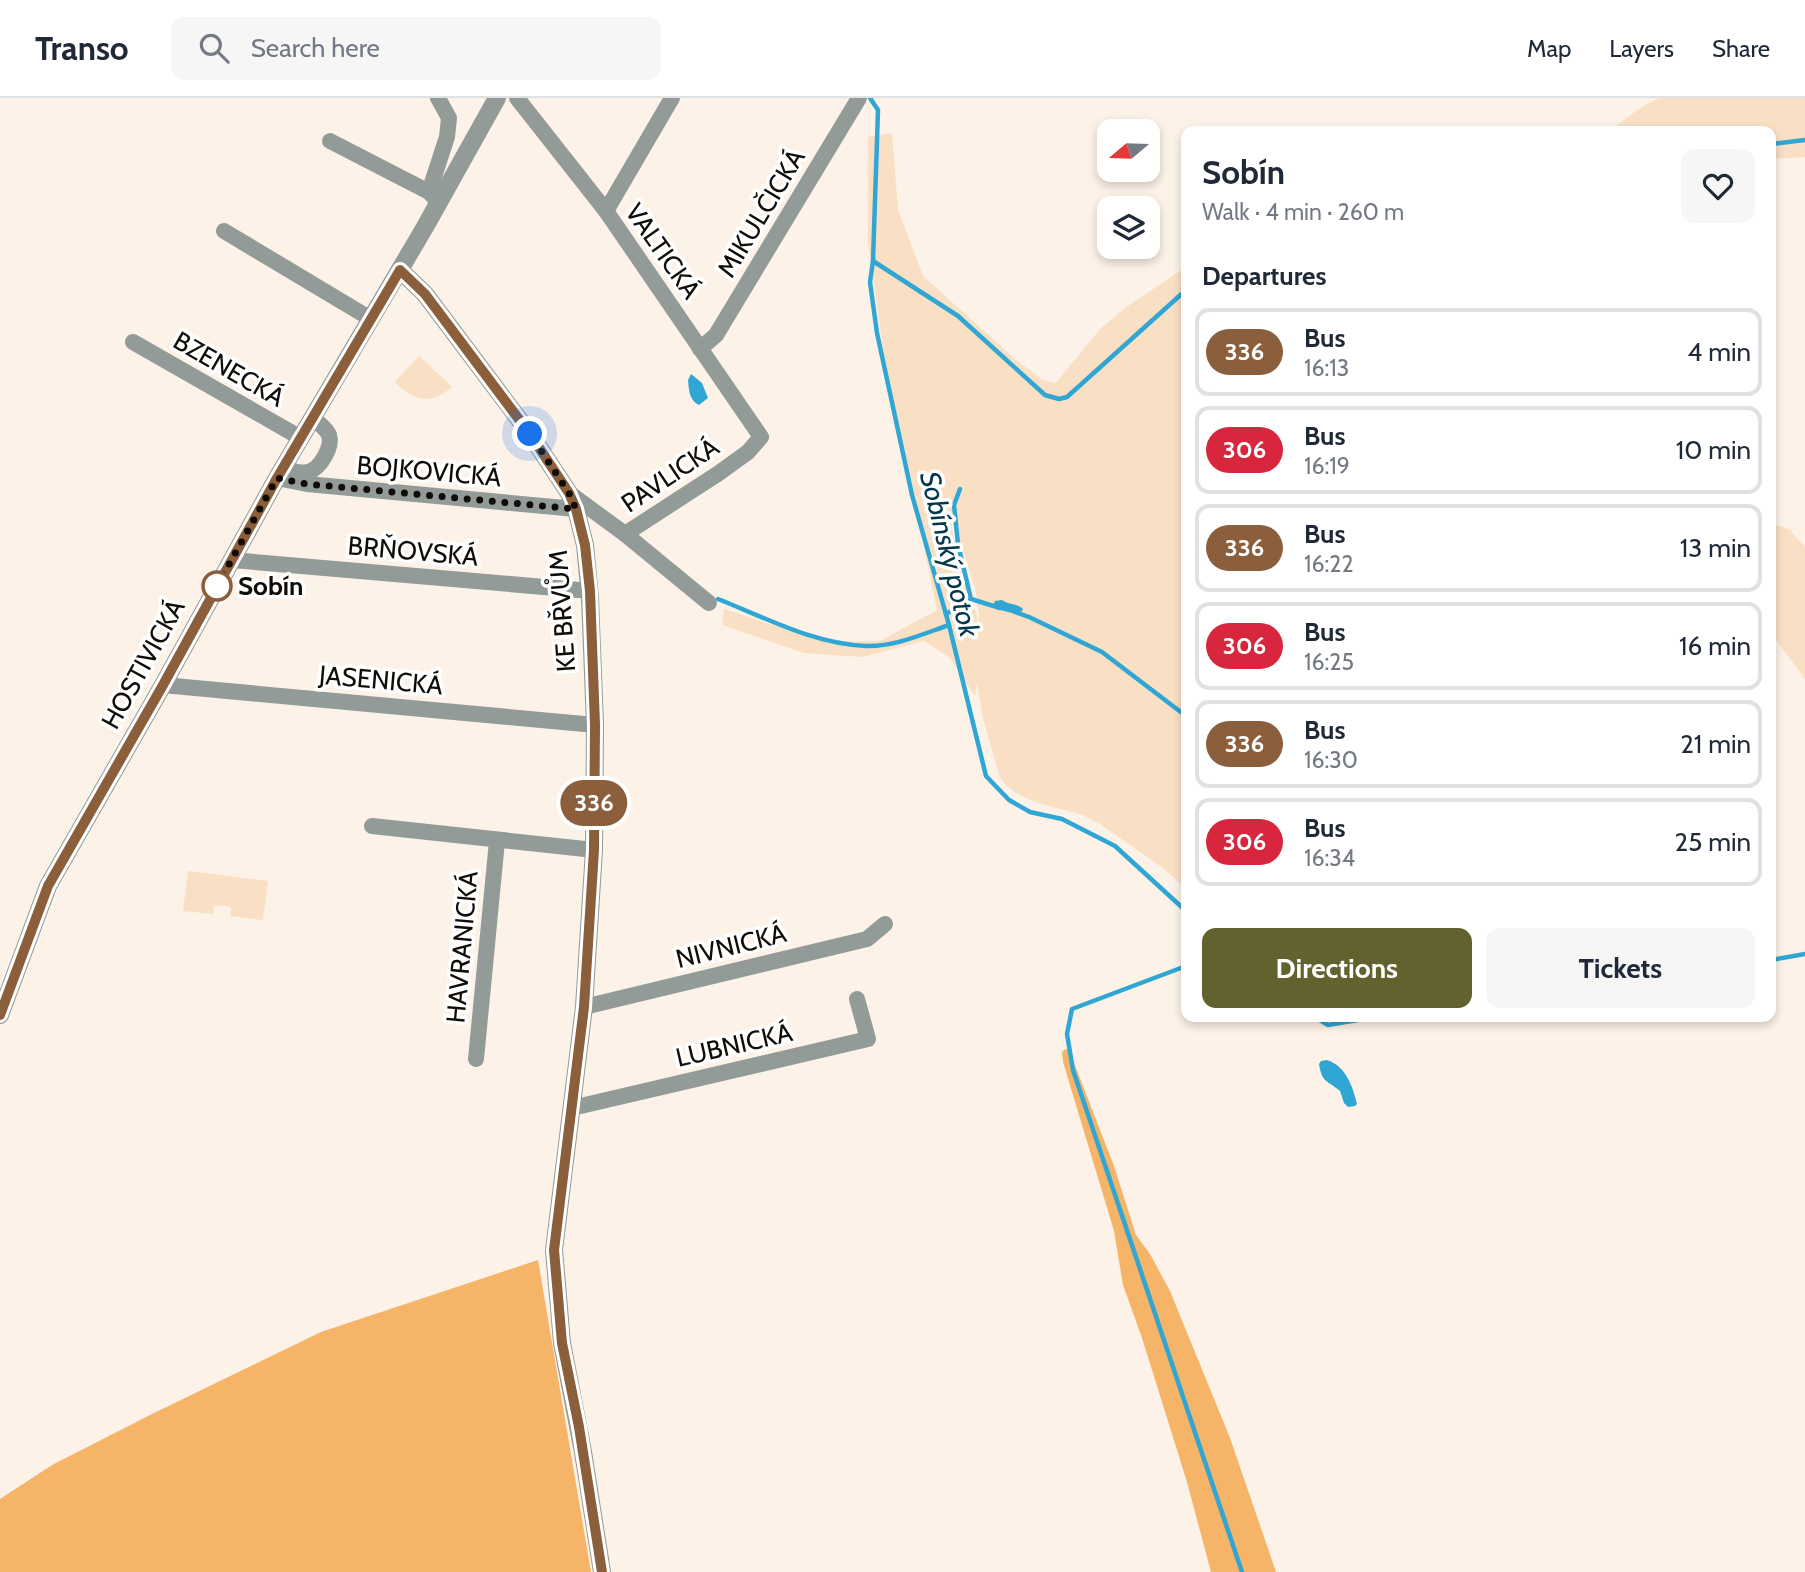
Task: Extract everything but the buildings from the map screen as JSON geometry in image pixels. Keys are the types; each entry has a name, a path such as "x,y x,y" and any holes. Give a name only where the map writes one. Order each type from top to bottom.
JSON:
{"street":[{"name":"HOSTIVICKÁ","path":"434,197 449,118 438,98"},
{"name":"HOSTIVICKÁ","path":"0,1015 48,886 280,473 400,270 434,197 497,98"},
{"name":"VALTICKÁ","path":"517,98 606,211 761,437"},
{"path":"606,211 672,98"},
{"name":"MIKULČICKÁ","path":"701,349 716,335 859,98"},
{"path":"330,141 434,197"},
{"path":"224,232 371,319"},
{"name":"KE BŘVŮM","path":"400,270 425,294 530,434 572,501 585,545 590,591 595,725 594,850 584,1007 554,1250 562,1343 579,1427 602,1572"},
{"name":"BZENECKÁ","path":"133,342 301,438"},
{"path":"280,473 310,472 318,466 330,440 328,432 313,418"},
{"name":"PAVLICKÁ","path":"572,501 625,534 719,473 748,452 761,437"},
{"name":"BOJKOVICKÁ","path":"280,473 307,484 572,501"},
{"path":"625,534 709,603"},
{"name":"BRŇOVSKÁ","path":"232,560 590,591"},
{"name":"JASENICKÁ","path":"163,685 595,725"},
{"path":"372,826 594,850"},
{"name":"HAVRANICKÁ","path":"477,1059 496,841"},
{"name":"NIVNICKÁ","path":"584,1007 867,939 885,924"},
{"name":"LUBNICKÁ","path":"572,1108 868,1039 857,999"}],"shaded area":[{"path":"1659,98 1805,98 1805,157 1776,159 1776,126 1616,126"},
{"path":"892,133 898,210 923,276 1016,360 1043,380 1056,383 1100,329 1125,308 1181,270 1181,884 1163,868 1100,824 1083,815 1038,803 1016,793 1005,784 999,775 983,718 977,683 975,696 950,658 924,641 862,657 804,653 722,625 724,609 825,642 880,641 937,610 883,349 868,242 868,137","holes":["946,502 975,587 979,614 977,645 977,616"]},
{"path":"419,356 452,387 430,399 416,397 402,389 395,382"},
{"path":"1776,525 1790,530 1805,547 1805,679 1776,640"},
{"path":"188,871 268,881 263,920 230,916 231,908 227,906 214,906 213,914 183,911"},
{"path":"1065,1049 1071,1055 1114,1166 1136,1235 1150,1254 1170,1291 1230,1438 1276,1572 1211,1572 1187,1482 1123,1285 1114,1231 1063,1062 1062,1052"},
{"path":"538,1260 591,1572 0,1572 0,1499 52,1465 321,1332"}],"water":[{"path":"691,374 702,383 708,398 699,405 690,394 688,380"},
{"path":"1002,600 1023,609 1016,614 996,609 993,605 995,601"},
{"path":"1327,1060 1339,1067 1348,1078 1357,1104 1355,1106 1348,1107 1340,1091 1324,1078 1319,1064"}],"waterway":[{"name":"Sobínský potok","path":"870,98 878,110 870,282 877,333 912,495 949,625 986,776 1009,800 1030,812 1062,819 1115,846 1181,906"},
{"path":"1776,143 1805,140"},
{"path":"873,261 958,316 1045,395 1059,399 1067,397 1181,294"},
{"path":"960,489 954,505 958,544 971,599"},
{"path":"718,599 790,629 847,644 877,646 949,625"},
{"path":"946,614 971,599 1000,608"},
{"path":"1015,612 1102,652 1181,712"},
{"name":"Sobínský potok","path":"1776,959 1805,954"},
{"path":"1181,968 1072,1009 1067,1034 1073,1070 1242,1572"},
{"name":"Sobínský potok","path":"1323,1022 1328,1025 1346,1022"}],"bus line":[{"name":"336","path":"0,1015 48,886 277,478 400,270 425,294 530,434 569,493 585,545 590,591 595,725 594,850 584,1007 554,1250 562,1343 579,1427 602,1572"}],"place":[{"name":"Sobín","path":"217,586"}],"route":[{"path":"217,586 277,478 307,484 576,509 569,493 530,434"}]}
